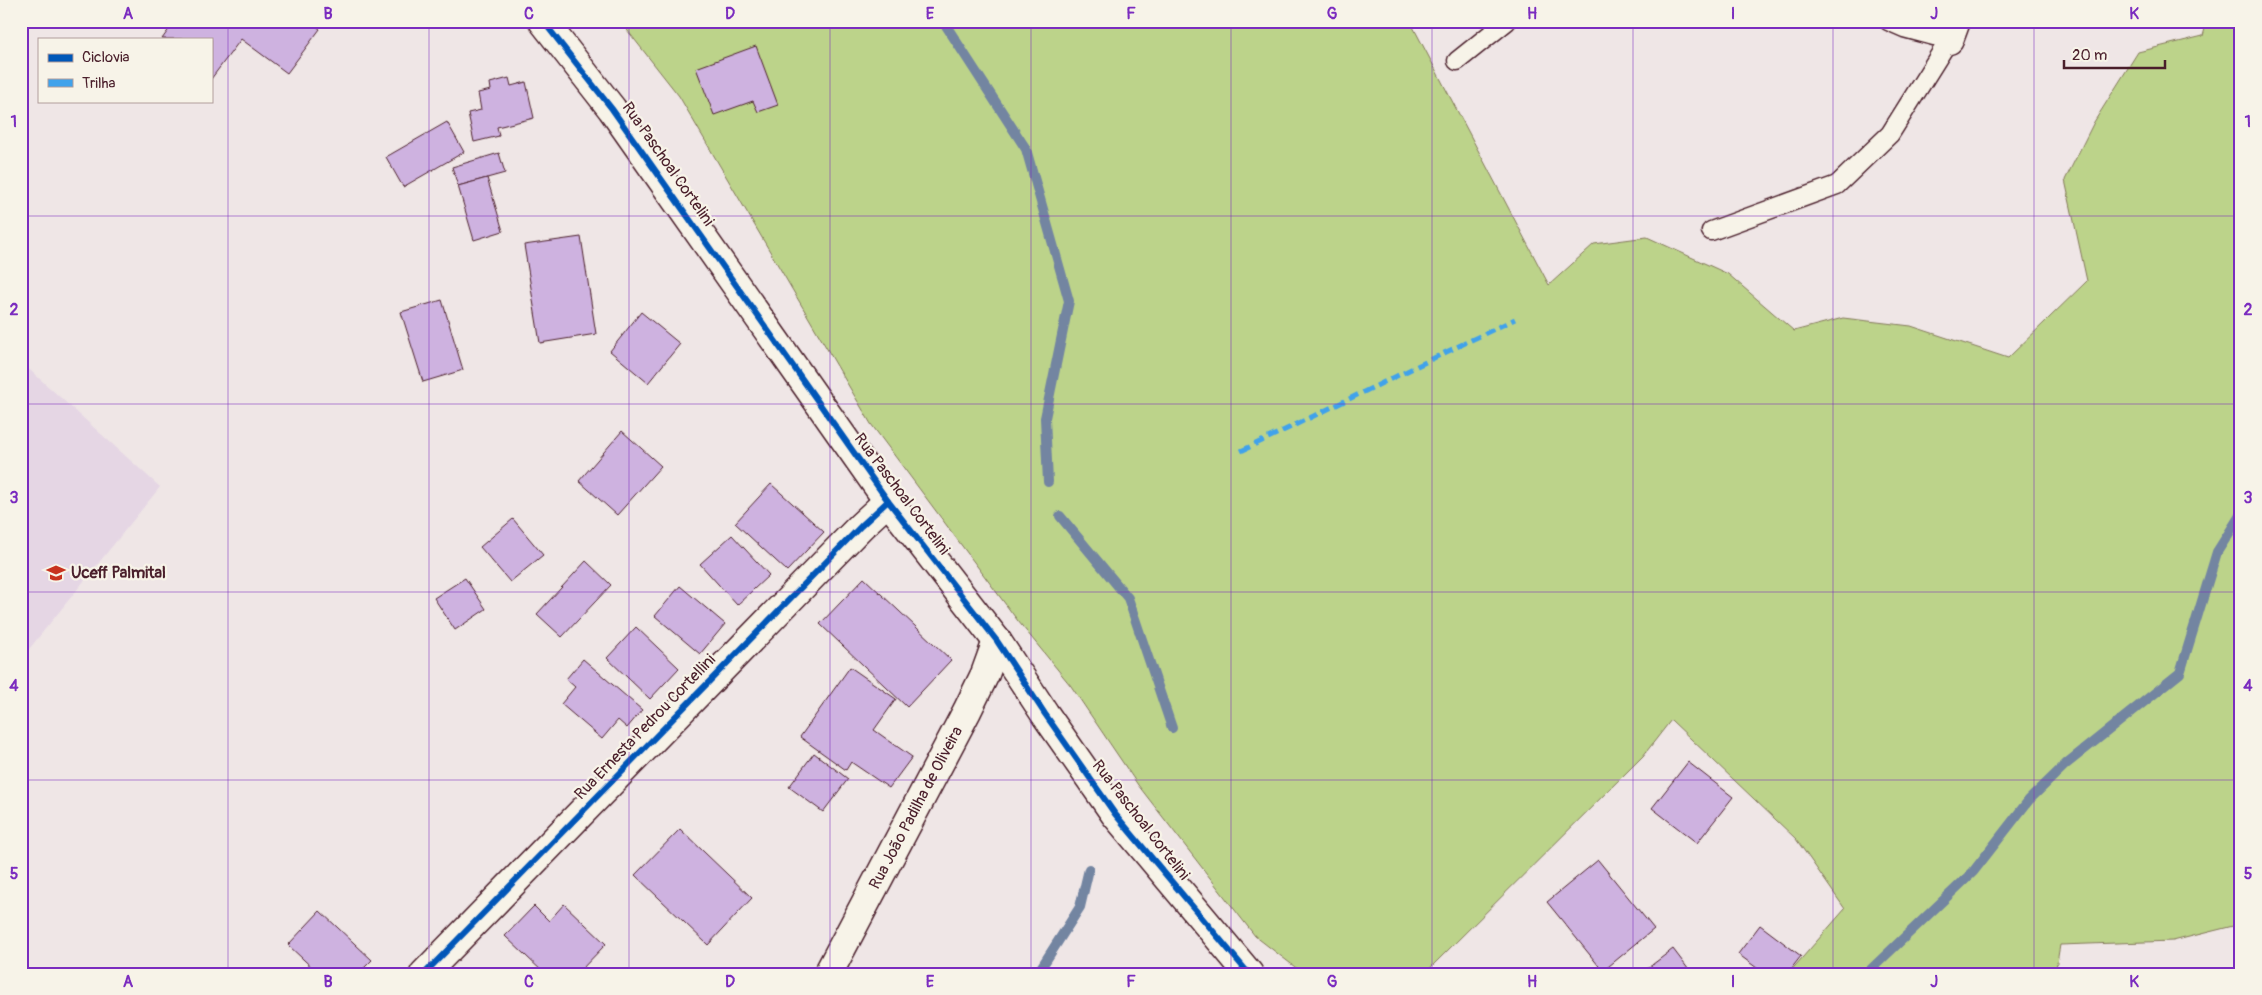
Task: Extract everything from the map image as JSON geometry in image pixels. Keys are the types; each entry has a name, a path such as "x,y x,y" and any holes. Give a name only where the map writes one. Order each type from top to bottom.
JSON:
{"street":[{"name":"Rua Paschoal Cortelini","path":"543,21 618,116 888,501 997,641 1115,814 1250,974"},
{"name":"Rua Ernesta Pedrou Cortellini","path":"424,974 861,526 888,501"},
{"name":"Rua João Padilha de Oliveira","path":"828,974 967,712 985,674 997,641"}],"lane":[{"path":"1457,61 1506,21"},
{"path":"1710,231 1837,185 1890,134 1953,30 1904,28 1888,21"}],"shaded area":[{"name":"Uceff Palmital","path":"21,362 160,487 21,659"}],"green space":[{"path":"620,21 1410,21 1549,285 1594,244 1647,237 1728,274 1794,331 1843,318 1911,326 2008,358 2087,281 2065,180 2094,122 2138,52 2203,36 2207,21 2241,21 2241,924 2173,941 2060,945 2055,974 1788,974 1845,909 1796,839 1671,720 1643,756 1424,974 1304,974 1255,936 1138,785 1071,686 1018,621 871,424 679,96"}],"building":[{"path":"175,21 310,21 320,29 287,73 241,39 212,78 212,38 163,38"},
{"path":"756,46 778,105 758,112 753,101 714,115 696,68"},
{"path":"509,78 511,86 526,82 534,118 497,127 499,136 474,142 468,113 481,110 478,93 491,90 490,83"},
{"path":"447,122 464,152 403,187 386,157"},
{"path":"499,153 505,173 458,186 452,167"},
{"path":"487,178 503,231 474,240 458,186"},
{"path":"581,237 596,334 540,343 524,245"},
{"path":"442,300 463,370 423,382 401,312"},
{"path":"641,312 680,344 648,383 610,351"},
{"path":"622,431 661,466 617,515 579,481"},
{"path":"771,484 824,532 787,571 735,523"},
{"path":"513,519 543,555 510,582 480,547"},
{"path":"732,535 769,575 737,605 700,564"},
{"path":"586,561 611,585 562,637 537,614"},
{"path":"465,578 486,609 455,630 434,598"},
{"path":"864,578 951,660 907,707 820,624"},
{"path":"680,586 725,624 700,654 655,616"},
{"path":"636,627 679,668 650,699 607,658"},
{"path":"583,659 642,710 627,728 618,720 602,739 561,704 575,687 566,679"},
{"path":"850,667 896,699 874,730 912,757 889,788 851,762 846,770 800,737"},
{"path":"814,753 848,779 823,812 789,787"},
{"path":"1688,762 1733,797 1697,843 1652,808"},
{"path":"680,829 752,898 708,945 635,875"},
{"path":"1598,860 1654,929 1603,971 1547,902"},
{"path":"564,904 606,944 577,974 545,974 505,936 534,906 549,921"},
{"path":"320,911 372,960 358,974 319,974 288,945"},
{"path":"1760,925 1801,956 1787,974 1765,974 1738,954"},
{"path":"1673,949 1692,974 1640,974"}],"waterway":[{"path":"943,21 1026,149 1069,301 1045,418 1048,482"},
{"path":"1866,974 1973,872 2029,800 2066,764 2180,673 2217,552 2241,514"},
{"path":"1060,516 1128,598 1172,728"},
{"path":"1042,974 1041,968 1080,907 1089,869"}],"marked path":[{"path":"1241,451 1515,319"}],"cycle path":[{"path":"543,21 612,109 888,501 997,641 1115,814 1249,974"},
{"path":"424,974 861,526 888,501"}],"place":[{"name":"Uceff Palmital","path":"56,573"}]}
